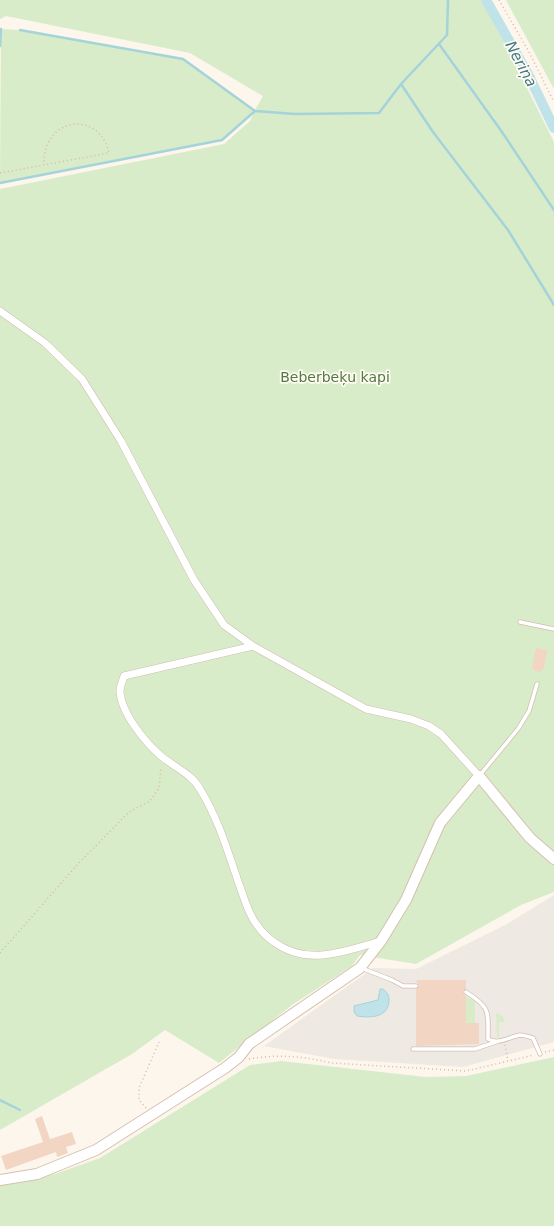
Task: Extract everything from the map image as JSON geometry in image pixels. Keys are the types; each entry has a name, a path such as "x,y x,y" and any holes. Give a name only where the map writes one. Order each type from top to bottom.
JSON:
{"street":[{"path":"0,311 45,343 82,379 121,441 194,580 224,625 253,646 366,709 411,719 429,726 441,734 479,776 530,838 554,859"},
{"path":"253,646 124,676 120,690 125,708 138,732 161,756 193,780 200,788 218,822 244,899 256,924 274,942 288,950 303,955 318,957 336,954 381,941"},
{"path":"0,1180 37,1174 96,1150 160,1111 239,1057 249,1044 360,968 381,941 406,900 440,823 479,776"}],"lane":[{"path":"520,622 554,629"},
{"path":"479,776 518,728 529,711 536,684"},
{"path":"360,968 372,974 383,976 403,986 416,986"},
{"path":"466,992 481,1002 488,1012 488,1039 493,1042 501,1041"},
{"path":"413,1049 475,1049 521,1035 533,1038 540,1054"}],"path":[{"path":"499,0 528,50 554,102"},
{"path":"0,173 44,165 109,153 107,144 92,128 80,124 66,126 55,132 47,142 44,165"},
{"path":"0,953 78,864 129,812 150,801 159,788 161,756"},
{"path":"501,1041 508,1061"},
{"path":"160,1042 139,1088 138,1094 142,1105 147,1109 160,1111"},
{"path":"239,1057 248,1060 263,1056 287,1056 312,1058 331,1063 466,1071 554,1050"}],"shaded area":[{"path":"554,895 554,1042 463,1067 334,1059 264,1046 373,968 416,969 505,925"}],"green space":[{"name":"Beberbeķu kapi","path":"0,0 483,0 554,142 554,892 521,905 416,964 360,955 352,966 292,1005 219,1063 165,1030 132,1054 0,1130 0,189 224,144 250,121 254,112 222,140 0,183 1,29 20,30 183,59 255,110 263,96 190,53 6,16 0,19"},
{"path":"506,0 554,0 554,89"},
{"path":"466,997 475,1000 475,1023 466,1023"},
{"path":"496,1013 503,1016 505,1022 499,1022 499,1037 497,1037"},
{"path":"554,1057 554,1226 0,1226 0,1185 55,1174 100,1158 250,1065 281,1061 426,1077 466,1076"}],"water":[{"path":"380,989 383,989 389,997 386,1010 378,1016 357,1016 354,1012 354,1006 378,1000"}],"building":[{"path":"536,648 547,650 544,668 539,672 535,671 532,667"},
{"path":"416,980 466,980 466,989 463,992 466,996 466,1023 479,1023 479,1044 416,1046 416,989 419,986"},
{"path":"42,1116 50,1139 72,1132 76,1144 66,1147 68,1153 57,1157 56,1152 6,1170 1,1156 43,1142 35,1119"}],"waterway":[{"path":"20,30 183,59 255,111 295,114 379,113 401,84 447,35 448,0"},
{"name":"Neriņa","path":"486,0 528,74 554,128"},
{"path":"0,46 1,29"},
{"path":"439,44 502,132 554,210"},
{"path":"401,84 433,132 508,230 554,305"},
{"path":"0,183 222,140 255,111"},
{"path":"0,1100 20,1110"}]}
